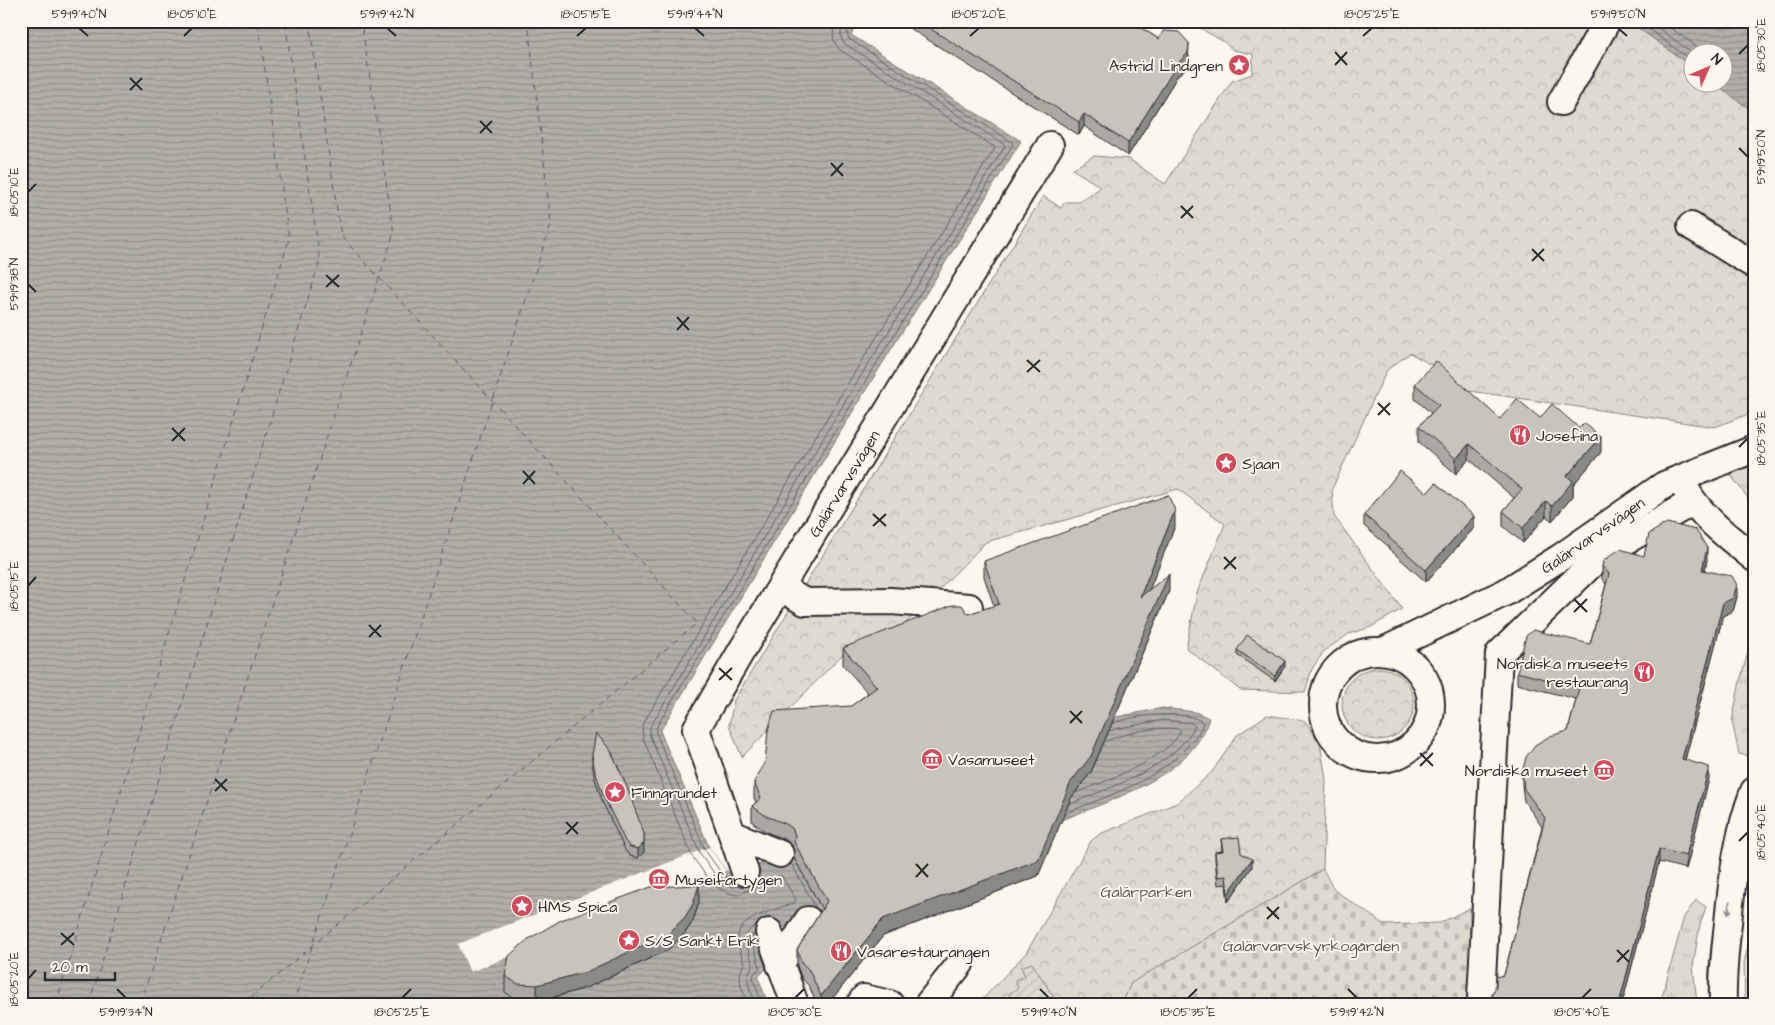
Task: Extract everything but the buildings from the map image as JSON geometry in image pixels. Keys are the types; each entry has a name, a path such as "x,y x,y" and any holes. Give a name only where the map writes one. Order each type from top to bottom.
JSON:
{"street":[{"path":"1561,102 1608,21"},
{"name":"Galärvarvsvägen","path":"732,834 696,729 742,650 1050,145"},
{"path":"1691,226 1754,265"},
{"name":"Galärvarvsvägen","path":"1383,651 1506,592 1561,557 1664,486 1754,449"},
{"path":"1680,479 1692,502 1728,537 1754,558"},
{"path":"1481,998 1499,654 1600,556 1692,502"},
{"path":"781,588 805,602 891,601 969,607"},
{"path":"1420,672 1422,653 1433,628"},
{"name":"Galärvarvsvägen","path":"1369,651 1383,651 1397,655 1409,662 1420,672 1428,689 1431,707 1428,725 1418,741 1405,752 1388,759 1369,760 1352,754 1338,744 1328,730 1323,712 1323,696 1328,680 1339,666 1353,656 1369,651"},
{"path":"1724,1004 1722,978 1736,859 1749,804 1754,791"},
{"path":"732,834 780,854"},
{"path":"732,834 745,872"},
{"path":"780,964 808,920"},
{"path":"769,932 795,1004"},
{"path":"928,1004 960,964"},
{"path":"860,1004 864,998 890,1004"}],"green space":[{"path":"1188,21 1629,21 1682,60 1682,92 1726,92 1754,112 1754,412 1715,427 1463,390 1433,366 1410,353 1387,370 1332,489 1334,516 1402,609 1371,627 1349,634 1324,651 1312,669 1305,692 1240,690 1186,648 1197,593 1225,524 1178,489 986,542 901,628 843,654 742,757 729,725 734,700 1043,196 1061,208 1065,202 1080,202 1101,187 1072,169 1094,156 1129,159 1165,184 1232,81 1252,74 1253,54 1233,50 1224,42"},
{"path":"1754,465 1754,506 1729,473"},
{"path":"1754,631 1754,726 1748,756 1739,754 1732,721 1740,681"},
{"path":"1378,668 1398,674 1408,684 1414,704 1408,724 1398,734 1378,740 1358,734 1348,724 1342,704 1348,684 1358,674"},
{"name":"Galärparken","path":"1267,715 1305,721 1320,743 1326,779 1323,869 1131,983 1122,1004 978,1004 1026,953 1091,841 1100,834 1177,803 1212,772 1237,735"},
{"name":"Galärvarvskyrkogården","path":"1323,869 1334,890 1385,925 1440,923 1470,908 1469,1004 1122,1004 1130,983"},
{"path":"1696,900 1706,907 1700,924 1693,966 1697,1004 1660,1004 1684,917"},
{"path":"1754,920 1754,1004 1745,1004 1744,963"},
{"path":"1032,963 1058,1004 1013,1004 1009,994 1018,988 1015,980 1025,976 1021,967"}],"water":[{"path":"21,21 859,21 851,35 1021,141 864,393 660,731 709,847 726,871 736,876 789,850 825,913 756,937 766,969 758,977 768,1004 21,1004"},
{"path":"1629,21 1754,21 1754,112 1726,92 1732,92 1732,42 1682,42 1682,60"},
{"path":"1163,708 1195,712 1209,718 1200,739 1186,756 1146,784 1057,822 1029,750 1116,717"}],"pier":[{"path":"709,847 726,871 470,972 458,944"}],"ferry route":[{"path":"56,1004 289,239 258,21"},
{"path":"89,1004 320,260 285,21"},
{"path":"243,1004 697,623 341,236 309,21"},
{"path":"140,1004 394,233 361,21"},
{"path":"293,1004 551,224 528,21"}],"place":[{"name":"Astrid Lindgren","path":"1239,65"},
{"name":"Josefina","path":"1520,435"},
{"name":"Sjaan","path":"1226,463"},
{"name":"Nordiska museets restaurang","path":"1644,672"},
{"name":"Vasamuseet","path":"932,759"},
{"name":"Nordiska museet","path":"1604,770"},
{"name":"Finngrundet","path":"615,792"},
{"name":"Museifartygen","path":"659,879"},
{"name":"HMS Spica","path":"522,906"},
{"name":"S/S Sankt Erik","path":"629,940"},
{"name":"Vasarestaurangen","path":"841,951"}]}
